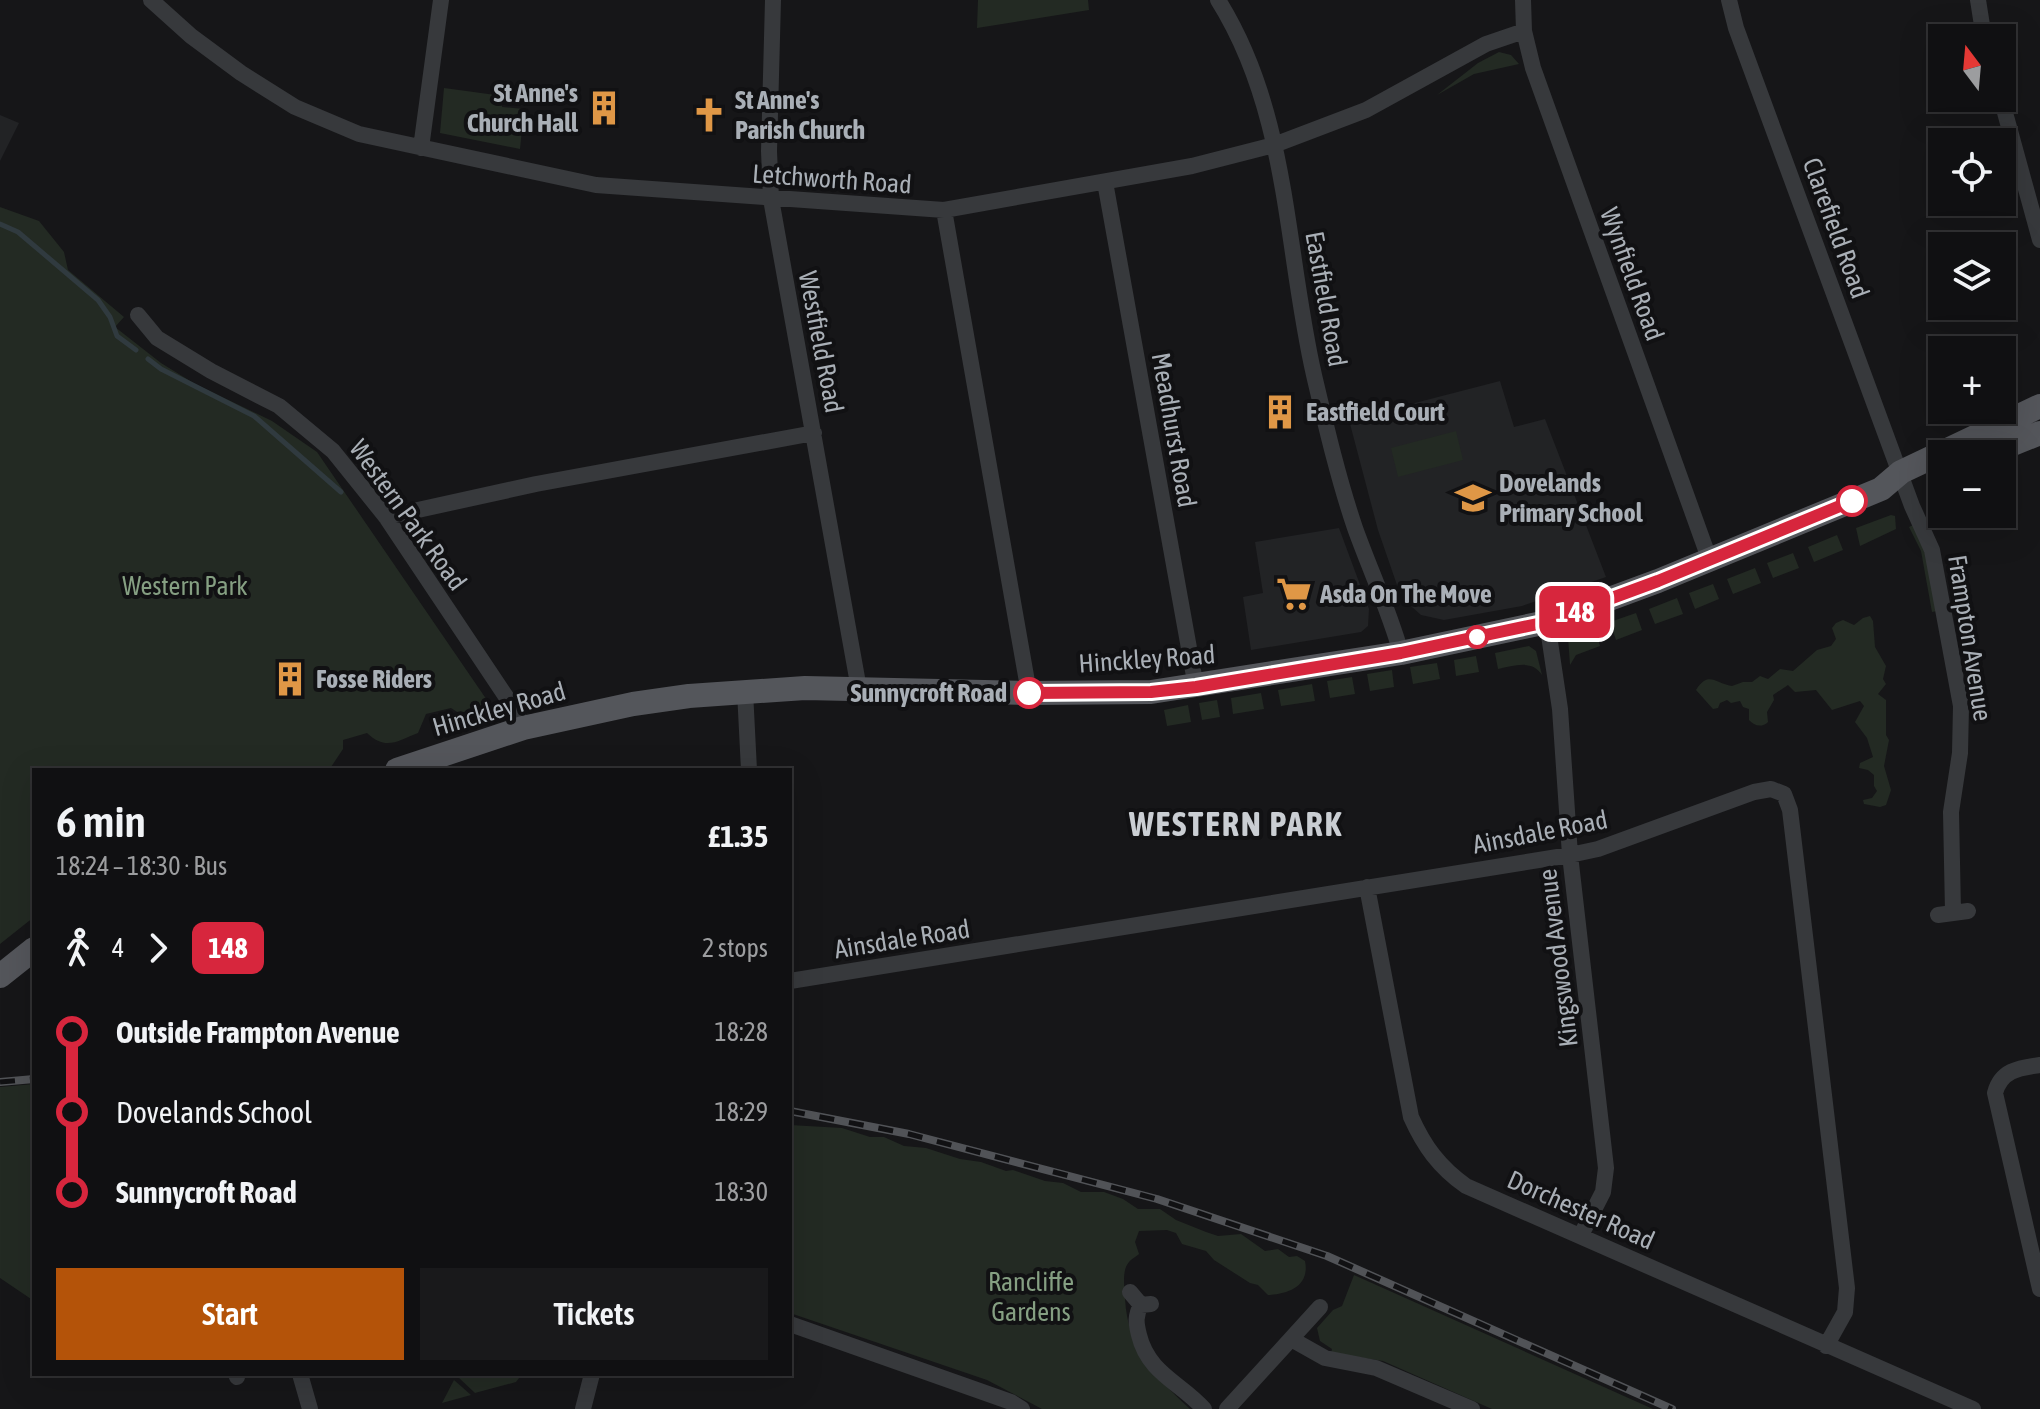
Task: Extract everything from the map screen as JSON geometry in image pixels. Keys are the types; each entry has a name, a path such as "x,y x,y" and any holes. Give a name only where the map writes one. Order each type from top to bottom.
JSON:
{"main road":[{"name":"Hinckley Road","path":"403,768 523,728 633,704 745,691 859,689 1135,693 1196,687 1401,653 1547,622 1710,561 1903,480 2040,406"},
{"path":"2016,443 2040,433"},
{"name":"Hinckley Road","path":"1903,480 1928,475"},
{"path":"0,976 32,951"}],"street":[{"name":"Letchworth Road","path":"151,0 191,36 295,107 359,134 596,185 944,210 1192,166 1274,145 1366,110 1486,44 1524,31"},
{"path":"421,148 441,0"},
{"name":"Westfield Road","path":"773,0 769,137 771,199 859,689"},
{"name":"Eastfield Road","path":"1218,0 1239,34 1274,145 1325,423 1354,524 1401,653"},
{"name":"Wynfield Road","path":"1523,0 1524,31 1533,68 1710,561"},
{"name":"Clarefield Road","path":"1729,0 1736,28 1903,480"},
{"path":"1978,0 1982,24"},
{"path":"2005,112 2040,240"},
{"name":"Meadhurst Road","path":"1105,182 1196,687"},
{"path":"944,210 1029,693"},
{"name":"Western Park Road","path":"138,315 157,338 211,371 279,406 333,451 386,517 517,713 523,728"},
{"path":"386,517 536,484 814,433"},
{"name":"Frampton Avenue","path":"1903,480 1932,550 1961,706 1960,753 1951,812 1953,913"},
{"name":"Kingswood Avenue","path":"1547,622 1560,709 1570,855 1607,1177 1603,1192 1581,1235"},
{"path":"745,691 749,768"},
{"name":"Ainsdale Road","path":"792,981 1570,855 1598,849 1754,792 1778,791 1788,800 1847,1288 1845,1312 1826,1346"},
{"name":"Dorchester Road","path":"1367,887 1411,1117 1422,1143 1445,1171 1466,1186 1973,1409"},
{"path":"2040,1065 2009,1072 1998,1084 1995,1093 2040,1289"},
{"path":"1141,1300 1136,1315 1137,1327 1142,1346 1153,1366 1204,1409"},
{"path":"1227,1409 1320,1307"},
{"path":"792,1325 1011,1402 1022,1409"},
{"path":"1293,1340 1325,1358 1376,1368 1472,1409"},
{"path":"301,1376 310,1409"},
{"path":"583,1409 591,1376"}],"shaded area":[{"path":"0,115 19,123 0,161"},
{"name":"Dovelands Primary School","path":"1500,381 1514,427 1545,419 1606,577 1522,606 1444,620 1421,615 1403,599 1397,585 1378,530 1349,420"},
{"path":"1339,528 1369,609 1368,626 1361,632 1251,650 1243,597 1263,593 1255,542"}],"green space":[{"path":"978,0 1088,0 1089,10 977,28"},
{"path":"1499,52 1511,55 1519,64 1474,74 1437,95 1478,63"},
{"path":"444,88 503,96 502,107 524,109 520,149 440,133"},
{"name":"Western Park","path":"0,207 39,221 64,252 68,270 124,317 115,327 161,363 195,384 272,421 317,452 491,706 487,714 468,719 451,708 426,714 418,733 392,743 380,742 367,733 343,740 343,749 330,768 32,768 32,919 0,944"},
{"path":"1456,431 1463,460 1398,477 1391,448"},
{"path":"1895,516 1896,529 1860,546 1856,528"},
{"path":"1913,525 1925,549 1937,611 1932,612 1921,551 1909,527"},
{"path":"1837,535 1843,550 1814,562 1808,547"},
{"path":"1793,553 1799,568 1773,578 1767,563"},
{"path":"1755,568 1761,583 1733,594 1727,579"},
{"path":"1713,584 1719,599 1695,609 1689,593"},
{"path":"1677,598 1683,614 1655,624 1649,609"},
{"path":"1636,613 1642,630 1616,640 1610,622"},
{"path":"1870,616 1875,647 1886,666 1883,679 1886,684 1878,694 1886,700 1886,735 1889,740 1884,766 1891,790 1886,805 1880,807 1864,804 1863,800 1872,798 1877,791 1874,775 1859,768 1860,763 1873,757 1867,738 1855,722 1864,706 1860,701 1832,710 1816,690 1795,692 1788,685 1773,695 1774,700 1767,712 1768,722 1758,726 1749,720 1749,709 1743,707 1740,701 1731,703 1727,700 1713,709 1696,690 1709,679 1732,686 1752,682 1760,676 1768,679 1780,669 1793,671 1817,650 1831,646 1836,639 1832,628 1836,623 1843,620 1854,625"},
{"path":"1594,627 1600,646 1576,655 1570,665 1568,637"},
{"path":"1529,646 1536,651 1542,675 1528,665 1498,669 1495,653"},
{"path":"1476,656 1479,672 1456,676 1454,660"},
{"path":"1437,663 1440,679 1413,684 1410,667"},
{"path":"1392,670 1394,687 1370,691 1367,674"},
{"path":"1352,677 1355,694 1330,698 1327,681"},
{"path":"1312,684 1315,701 1281,706 1278,690"},
{"path":"1261,693 1264,709 1233,714 1231,698"},
{"path":"1217,700 1220,717 1202,720 1199,703"},
{"path":"1188,705 1191,722 1167,726 1164,710"},
{"path":"32,1084 32,1300 0,1278 0,1087"},
{"name":"Rancliffe Gardens","path":"792,1125 842,1128 870,1137 884,1137 904,1146 926,1148 1045,1181 1063,1183 1081,1192 1104,1192 1138,1209 1160,1209 1176,1220 1218,1236 1241,1234 1265,1251 1278,1249 1289,1257 1297,1256 1305,1261 1304,1276 1297,1287 1268,1295 1258,1285 1214,1260 1206,1251 1182,1244 1176,1233 1167,1230 1139,1231 1135,1242 1139,1254 1129,1262 1124,1275 1127,1317 1146,1361 1190,1409 1042,1409 987,1380 792,1314"},
{"path":"1354,1275 1653,1409 1492,1409 1383,1361 1331,1353 1332,1349 1320,1341 1317,1328 1333,1310 1342,1306"},
{"path":"520,1376 516,1382 475,1393 458,1377"},
{"path":"454,1380 471,1395 442,1403"}],"waterway":[{"path":"0,224 18,232 98,300 110,317 117,336 136,350"},
{"path":"148,359 161,369 254,416 341,492"}],"railway":[{"path":"0,1082 32,1079"},
{"path":"792,1111 909,1134 1157,1199 1327,1256 1672,1409"}],"bus line":[{"name":"148","path":"1029,693 1104,694 1196,687 1401,653 1547,622 1710,561 1852,501"}],"place":[{"name":"St Anne's Church Hall","path":"604,108"},
{"name":"St Anne's Parish Church","path":"709,115"},
{"name":"Eastfield Court","path":"1280,412"},
{"name":"Dovelands Primary School","path":"1473,498"},
{"name":"Asda On The Move","path":"1294,594"},
{"name":"Fosse Riders","path":"290,679"},
{"name":"Sunnycroft Road","path":"1029,693"}],"district":[{"name":"WESTERN PARK","path":"1236,824"}]}
